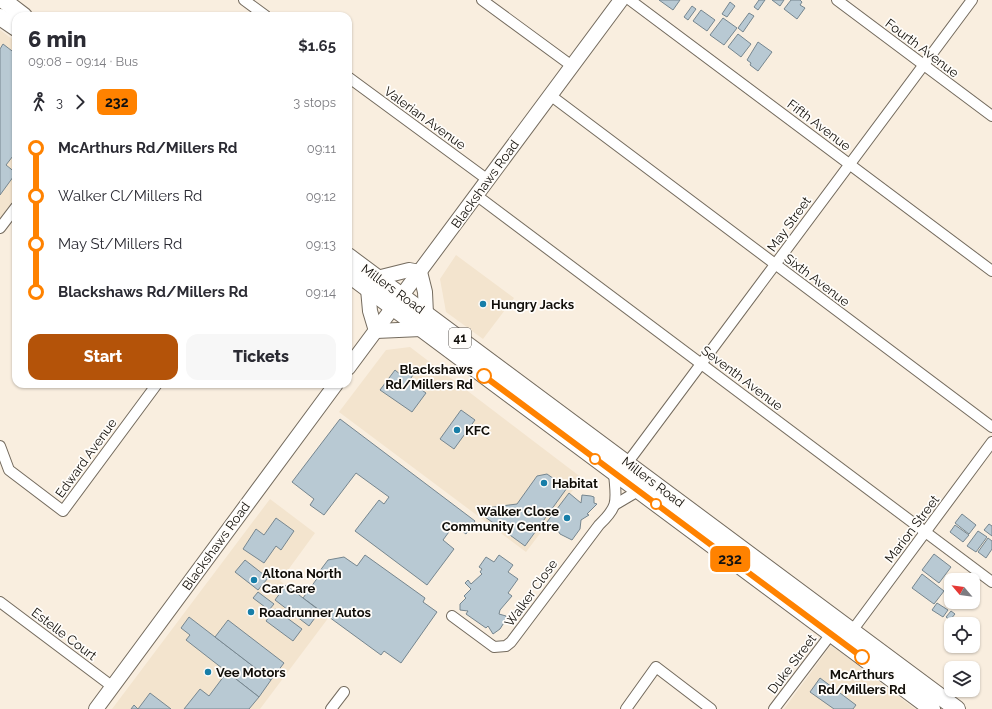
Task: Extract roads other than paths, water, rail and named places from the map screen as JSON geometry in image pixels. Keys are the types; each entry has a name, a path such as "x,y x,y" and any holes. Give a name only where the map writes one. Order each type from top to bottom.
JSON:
{"main road":[{"path":"3,0 14,12"},
{"name":"Blackshaws Road","path":"352,363 621,0"},
{"path":"0,17 12,19"},
{"name":"Millers Road","path":"352,260 373,283 398,302 421,329 618,477 932,709"},
{"path":"421,329 376,331 370,311 373,283 409,270 420,272 425,292 426,314"},
{"name":"Millers Road","path":"352,275 373,283"},
{"name":"Millers Road","path":"398,302 426,314 957,709"},
{"name":"Blackshaws Road","path":"96,709 333,388"}],"street":[{"path":"13,0 18,12"},
{"path":"244,0 260,12"},
{"path":"482,0 572,66"},
{"name":"Fifth Avenue","path":"630,0 992,271"},
{"name":"Fourth Avenue","path":"836,0 992,116"},
{"name":"May Street","path":"618,477 972,0"},
{"name":"Valerian Avenue","path":"352,80 488,180"},
{"name":"Sixth Avenue","path":"550,95 992,427"},
{"name":"Seventh Avenue","path":"476,195 992,582"},
{"path":"0,228 12,212"},
{"name":"Edward Avenue","path":"0,446 10,470 63,511 154,388"},
{"name":"Marion Street","path":"852,630 992,442"},
{"path":"616,504 618,477"},
{"name":"Walker Close","path":"452,616 494,647 506,646 512,642 616,504 638,491"},
{"name":"Estelle Court","path":"0,602 113,687"},
{"name":"Duke Street","path":"774,709 831,634"},
{"path":"626,709 656,667 711,709"},
{"path":"331,709 344,692"}],"place":[{"name":"Hungry Jacks","path":"483,304"},
{"name":"Blackshaws Rd/Millers Rd","path":"484,376"},
{"name":"KFC","path":"457,430"},
{"name":"Habitat","path":"544,483"},
{"name":"Walker Close Community Centre","path":"567,518"},
{"name":"Altona North Car Care","path":"254,580"},
{"name":"Roadrunner Autos","path":"251,612"},
{"name":"McArthurs Rd/Millers Rd","path":"862,657"},
{"name":"Vee Motors","path":"208,672"}]}
